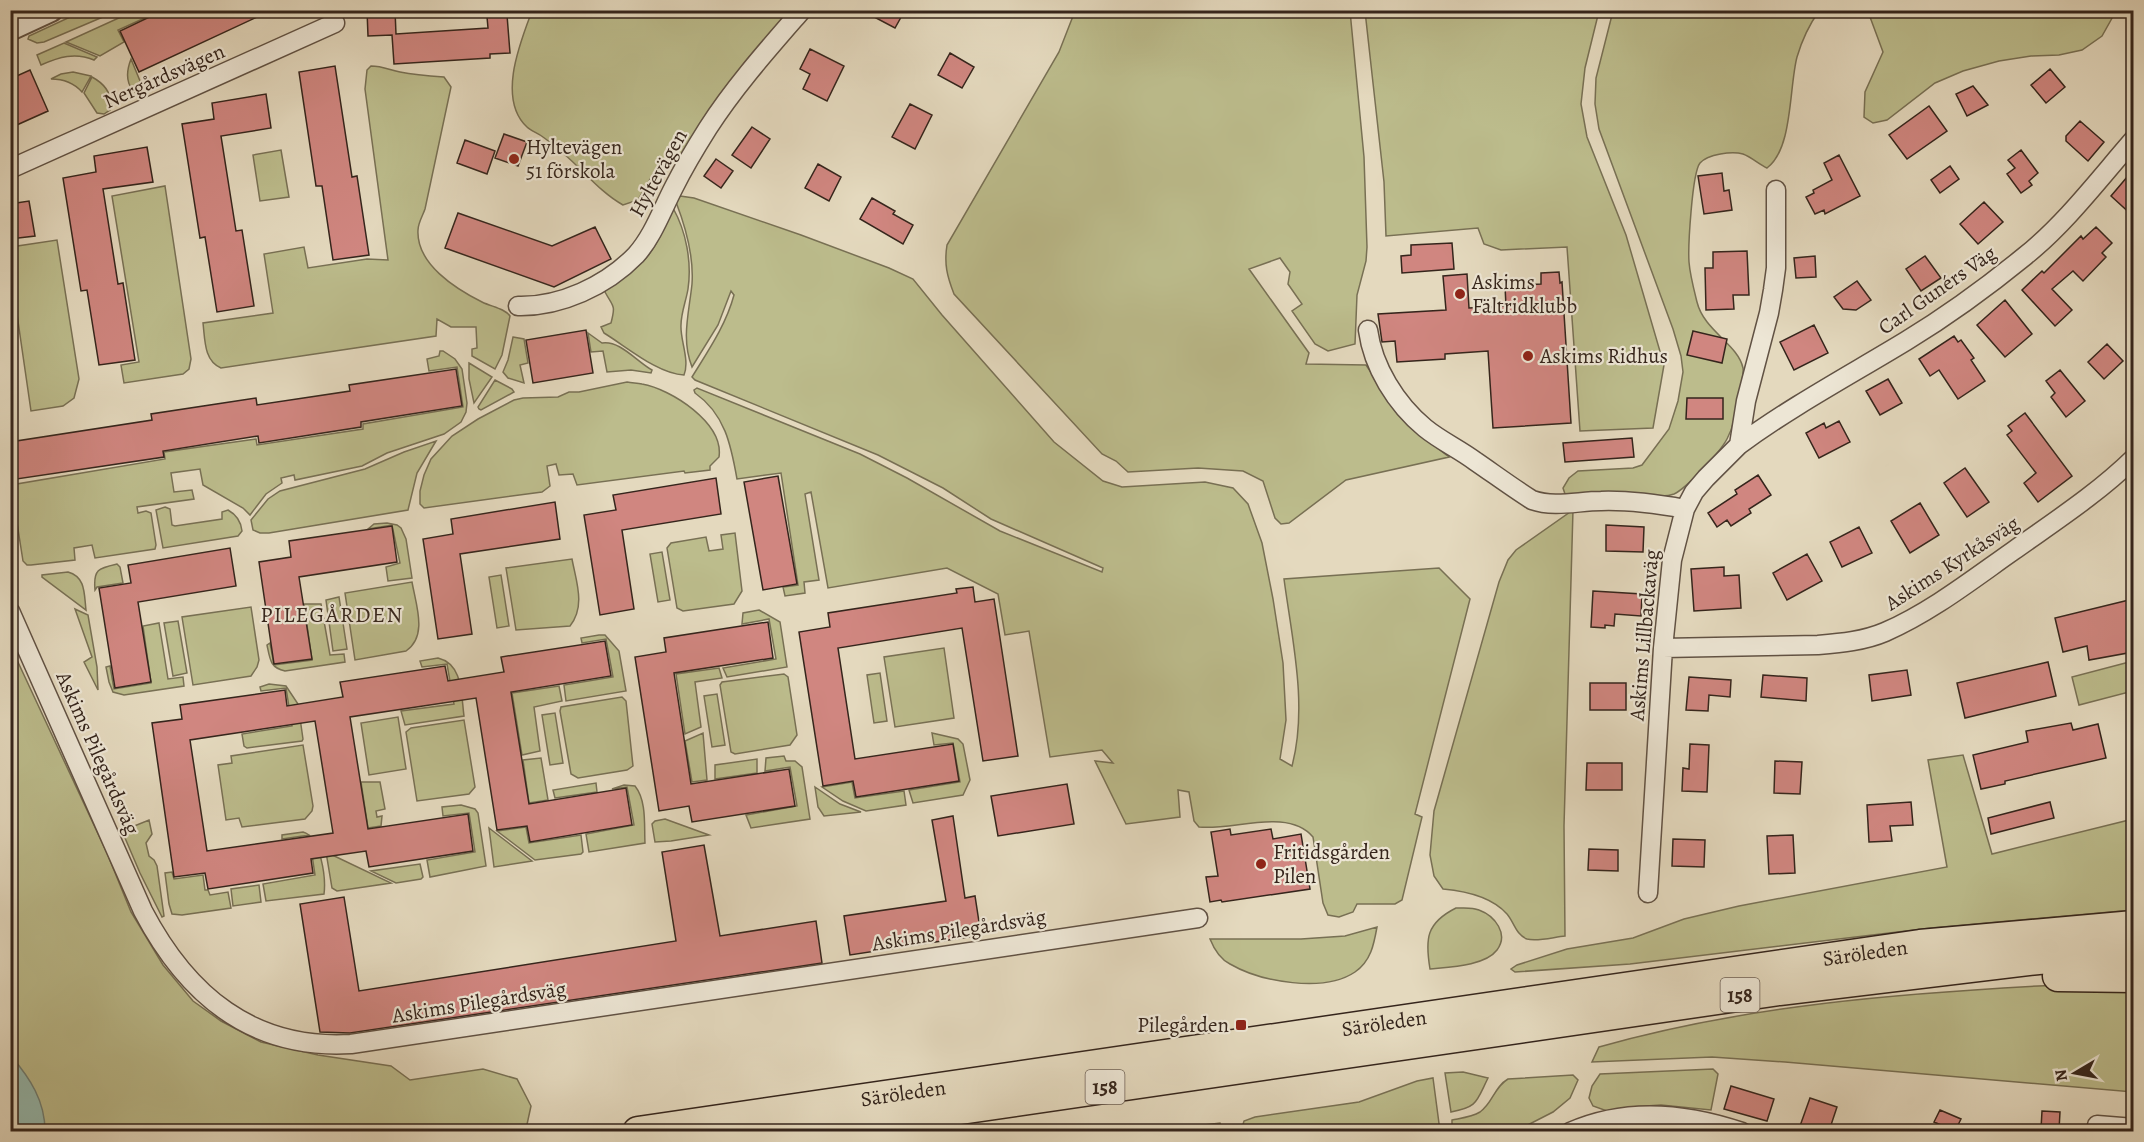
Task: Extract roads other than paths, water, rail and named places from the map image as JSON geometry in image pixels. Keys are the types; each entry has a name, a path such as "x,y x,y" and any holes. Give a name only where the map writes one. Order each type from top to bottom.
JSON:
{"main road":[{"name":"Säröleden","path":"638,1131 1920,945 2133,926"},
{"name":"Säröleden","path":"801,1131 1664,1006 2038,959 2133,952"},
{"path":"1984,966 2025,975 2133,977"}],"street":[{"path":"10,28 51,10"},
{"name":"Hyltevägen","path":"518,306 535,306 568,298 606,278 637,254 652,232 675,185 727,100 802,10"},
{"name":"Nergårdsvägen","path":"10,169 335,23"},
{"name":"Carl Gunérs Väg","path":"1739,445 1808,399 1909,339 1993,281 2054,229 2133,139"},
{"path":"1739,445 1746,401 1773,290 1776,259 1776,190"},
{"path":"1368,330 1374,358 1400,402 1413,417 1442,440 1532,500 1544,504 1602,501 1650,503 1685,508"},
{"name":"Askims Lillbackaväg","path":"1648,893 1663,648 1672,560 1685,508 1706,478 1739,445"},
{"name":"Askims Kyrkåsväg","path":"1663,648 1826,644 1851,642 1884,633 1908,621 1973,579 2087,498 2113,478 2133,458"},
{"name":"Askims Pilegårdsväg","path":"10,611 158,940 189,979 215,1004 256,1027 290,1039 316,1044 351,1044 1198,918"},
{"path":"1570,1131 1602,1121 1634,1115 1694,1118 1742,1131"},
{"path":"2097,1125 2133,1128"}],"water":[{"path":"11,1056 35,1090 42,1110 45,1131 11,1131"}],"place":[{"name":"Hyltevägen 51 förskola","path":"514,159"},
{"name":"Askims Fältridklubb","path":"1460,294"},
{"name":"Askims Ridhus","path":"1528,356"},
{"name":"Fritidsgården Pilen","path":"1261,864"},
{"name":"Pilegården","path":"1241,1025"}],"district":[{"name":"PILEGÅRDEN","path":"332,615"}]}
